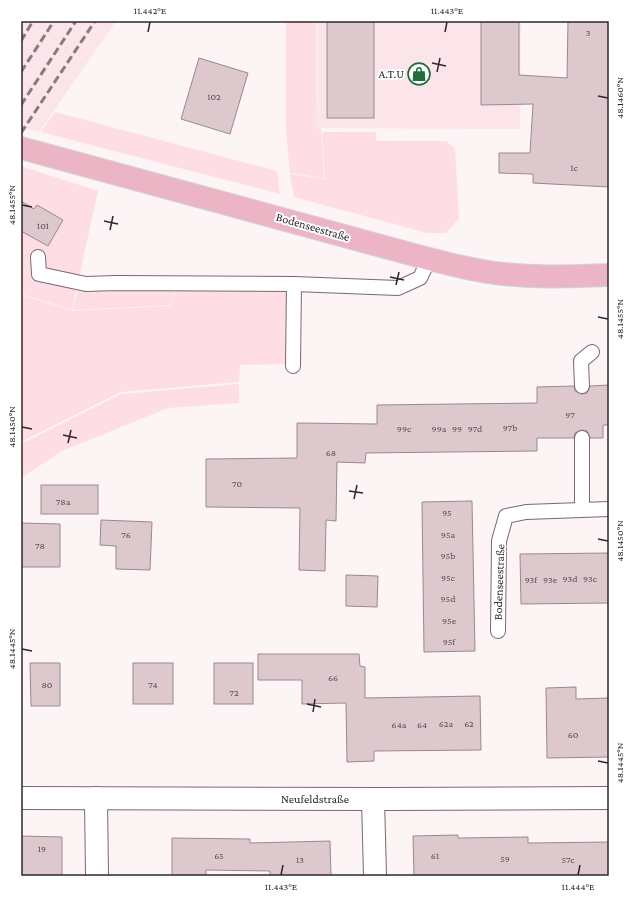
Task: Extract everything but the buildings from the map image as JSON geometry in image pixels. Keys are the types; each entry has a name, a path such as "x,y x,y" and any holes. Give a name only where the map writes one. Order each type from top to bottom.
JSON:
{"main road":[{"name":"Bodenseestraße","path":"21,148 474,270 505,275 609,275"}],"street":[{"name":"Neufeldstraße","path":"21,798 609,798"},
{"path":"96,798 97,876"},
{"path":"373,799 376,876"}],"lane":[{"path":"38,257 39,274 86,284 294,284 398,288 420,278 429,259"},
{"path":"293,366 294,284"},
{"path":"582,386 581,361 592,352"},
{"path":"582,438 582,509"},
{"name":"Bodenseestraße","path":"498,631 500,541 506,516 526,512 609,509"}],"shaded area":[{"path":"21,21 116,21 39,132 21,127"},
{"path":"286,21 316,21 316,128 321,129 324,178 290,173 286,130"},
{"name":"A.T.U","path":"317,21 521,21 520,129 316,128"},
{"path":"55,112 277,171 280,194 41,132"},
{"path":"322,132 376,132 376,141 446,141 455,149 459,218 446,233 427,233 294,197 290,174 325,179"},
{"path":"21,166 98,191 72,310 21,294"},
{"path":"175,286 171,305 73,310 78,288"},
{"path":"176,286 285,287 292,294 288,364 240,365 239,382 121,392 21,442 21,295 73,311 171,306"},
{"path":"239,384 239,403 168,408 62,451 21,478 21,444 121,394"}],"railway":[{"path":"21,41 33,21"},
{"path":"21,72 54,21"},
{"path":"21,105 76,21"},
{"path":"21,133 95,21"}],"place":[{"name":"A.T.U","path":"419,74"}]}
